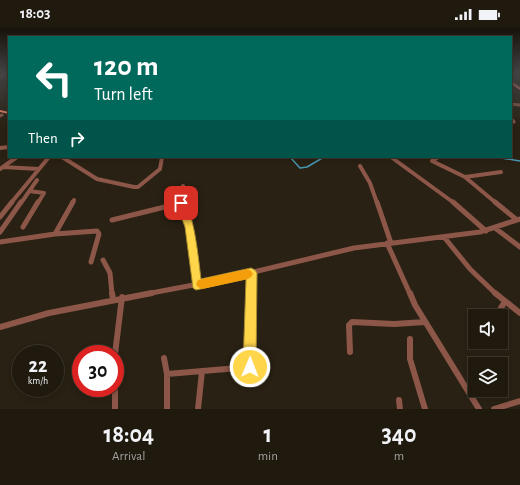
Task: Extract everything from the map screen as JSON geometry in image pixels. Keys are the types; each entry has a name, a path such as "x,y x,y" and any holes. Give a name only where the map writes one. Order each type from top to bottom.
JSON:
{"street":[{"path":"1,168 15,158"},
{"path":"0,217 48,158"},
{"path":"64,158 97,179 134,188 138,187 160,169 162,158"},
{"path":"392,158 446,196 486,231"},
{"path":"436,158 432,161 465,177 519,220"},
{"path":"360,166 370,183 389,243 405,285 425,322 479,409"},
{"path":"1,168 39,169"},
{"path":"465,177 501,172"},
{"path":"0,232 37,180"},
{"path":"184,186 177,196 190,227 196,285"},
{"path":"23,227 44,193 29,191"},
{"path":"56,234 74,200"},
{"path":"112,220 129,218 181,203"},
{"path":"0,327 46,313 122,297 196,285 251,273 322,254 389,243 486,231 519,220"},
{"path":"495,228 520,247"},
{"path":"0,242 56,234 98,232 98,241 91,262"},
{"path":"444,237 473,274 504,303 520,313"},
{"path":"103,260 110,273 113,299"},
{"path":"167,374 250,367 251,273"},
{"path":"116,345 122,297"},
{"path":"500,309 504,303"},
{"path":"350,352 350,325 352,322 394,324 425,322"},
{"path":"410,340 410,359 425,409"},
{"path":"164,358 167,374 167,409"},
{"path":"198,409 202,371"},
{"path":"115,397 115,409"},
{"path":"399,400 400,409"},
{"path":"494,409 520,401"}],"waterway":[{"path":"291,158 300,168 307,167 322,158"},
{"path":"501,158 520,161"}],"slow traffic":[{"path":"202,284 248,274"}],"route":[{"path":"181,203 190,227 196,285 251,273 250,367"}]}
